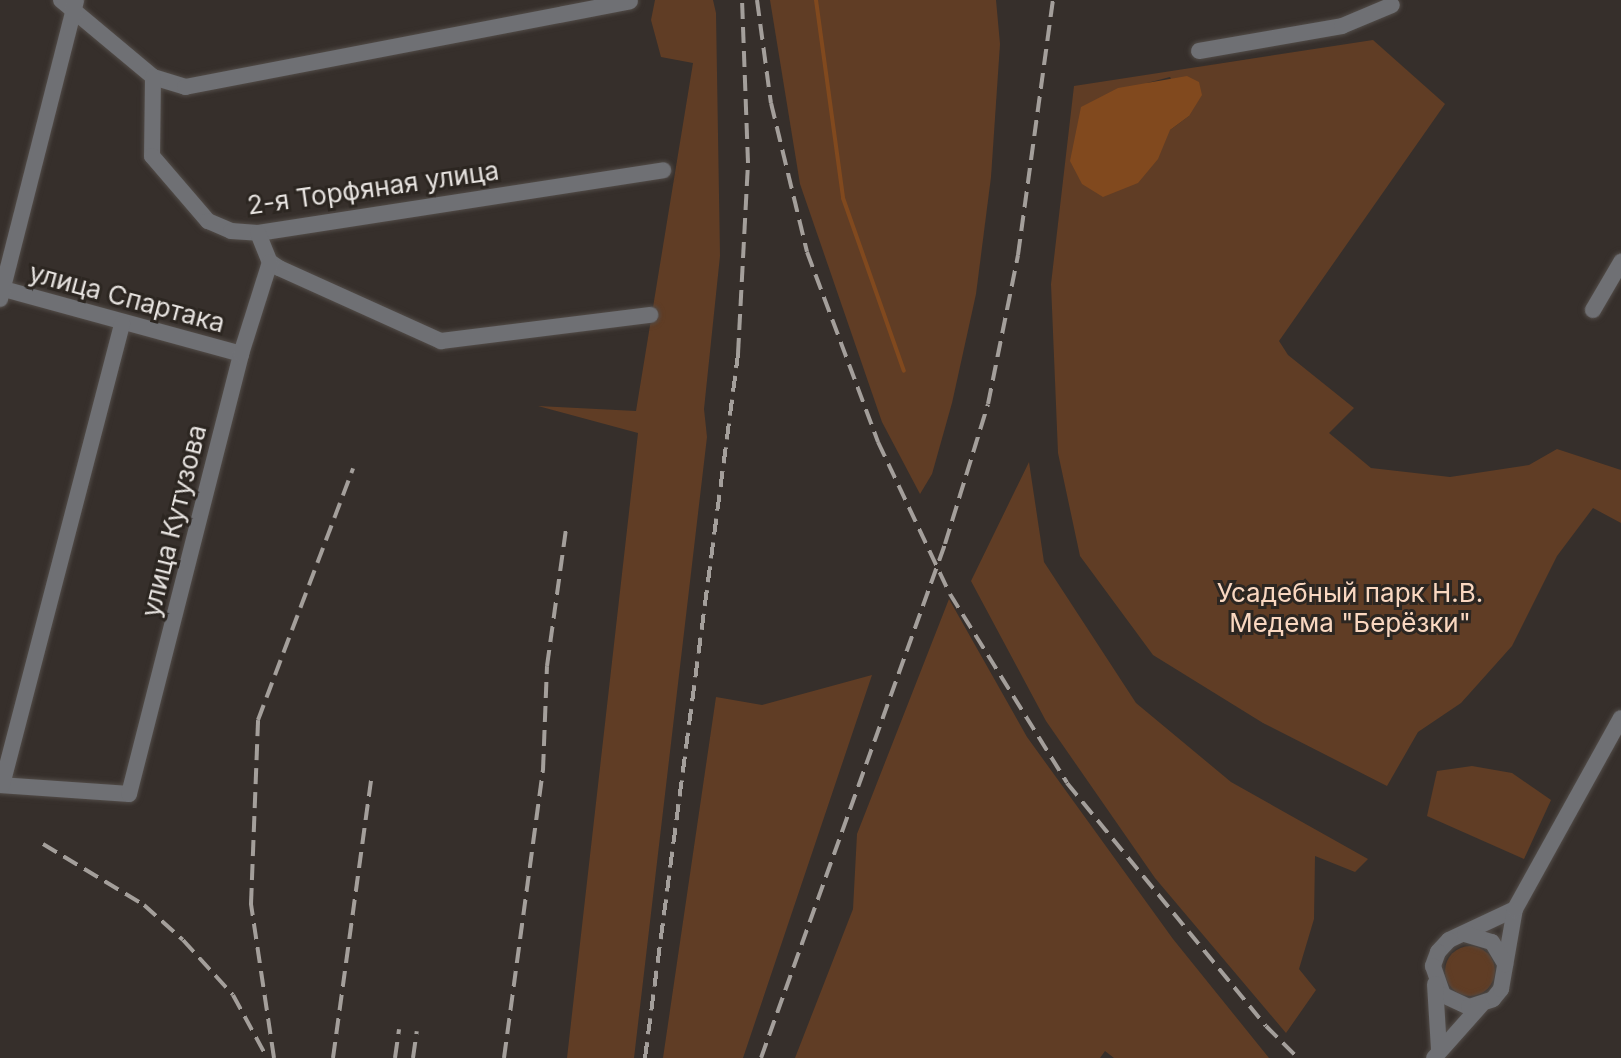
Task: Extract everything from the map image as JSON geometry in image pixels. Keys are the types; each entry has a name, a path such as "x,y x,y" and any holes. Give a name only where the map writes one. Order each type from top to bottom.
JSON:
{"street":[{"path":"1,292 70,3 153,77 185,87 565,5 630,1"},
{"path":"1199,51 1342,26 1392,5"},
{"name":"2-я Торфяная улица","path":"153,77 152,156 208,221 231,231 258,233 663,170"},
{"path":"258,233 270,262 441,341 650,315"},
{"name":"улица Кутузова","path":"1,785 129,794 241,354 270,262"},
{"path":"1593,310 1621,262"},
{"name":"улица Спартака","path":"1,292 241,354"},
{"path":"1,785 122,323"},
{"path":"1436,1054 1481,1005 1501,989 1515,909 1621,718"},
{"path":"1436,1054 1435,982 1438,952 1463,934 1515,909"},
{"path":"1463,934 1492,942 1505,964"},
{"path":"1435,982 1456,1004 1481,1005"}],"green space":[{"path":"655,0 713,0 716,13 720,256 704,409 707,437 634,1058 567,1058 638,433 538,406 636,411 693,63 661,57 651,20"},
{"path":"770,0 996,0 1000,44 991,177 976,294 952,403 932,474 920,494 882,422 800,184"},
{"name":"Усадебный парк Н.В. Медема \"Берёзки\"","path":"1373,40 1445,104 1279,341 1288,355 1354,408 1329,433 1371,468 1450,477 1529,465 1557,449 1621,470 1621,523 1593,508 1557,556 1512,646 1461,703 1418,732 1387,786 1263,723 1153,655 1080,556 1058,453 1051,284 1074,86","holes":["1170,77 1189,116 1170,130 1147,83"]},
{"path":"1029,462 1044,562 1136,703 1231,782 1368,859 1355,872 1315,856 1314,919 1299,969 1316,990 1286,1033 1155,878 1046,721 971,581"},
{"path":"949,599 1027,737 1173,939 1269,1058 1114,1058 1105,1051 1100,1058 795,1058 853,909 857,834"},
{"path":"872,675 743,1058 663,1058 716,697 762,705"},
{"path":"1472,766 1512,773 1551,800 1524,859 1427,816 1437,771"},
{"path":"1470,946 1487,954 1495,971 1487,988 1470,996 1453,988 1445,971 1453,954"}],"shaded area":[{"path":"1187,76 1199,82 1202,95 1189,116 1170,130 1158,159 1138,183 1103,197 1082,184 1070,161 1081,107 1118,88"}],"waterway":[{"path":"816,0 843,198 904,371"}],"railway":[{"path":"645,1058 738,354 748,163 742,0"},
{"path":"757,0 771,103 807,252 878,442 950,594 1067,783 1266,1026 1298,1058"},
{"path":"761,1058 945,544 988,404 1018,255 1053,0"},
{"path":"274,1058 251,904 258,720 353,468"},
{"path":"504,1058 543,770 547,666 566,529"},
{"path":"333,1058 371,781"},
{"path":"43,844 144,905 183,940 233,995 265,1054"},
{"path":"395,1058 399,1029"},
{"path":"413,1058 417,1031"}]}
